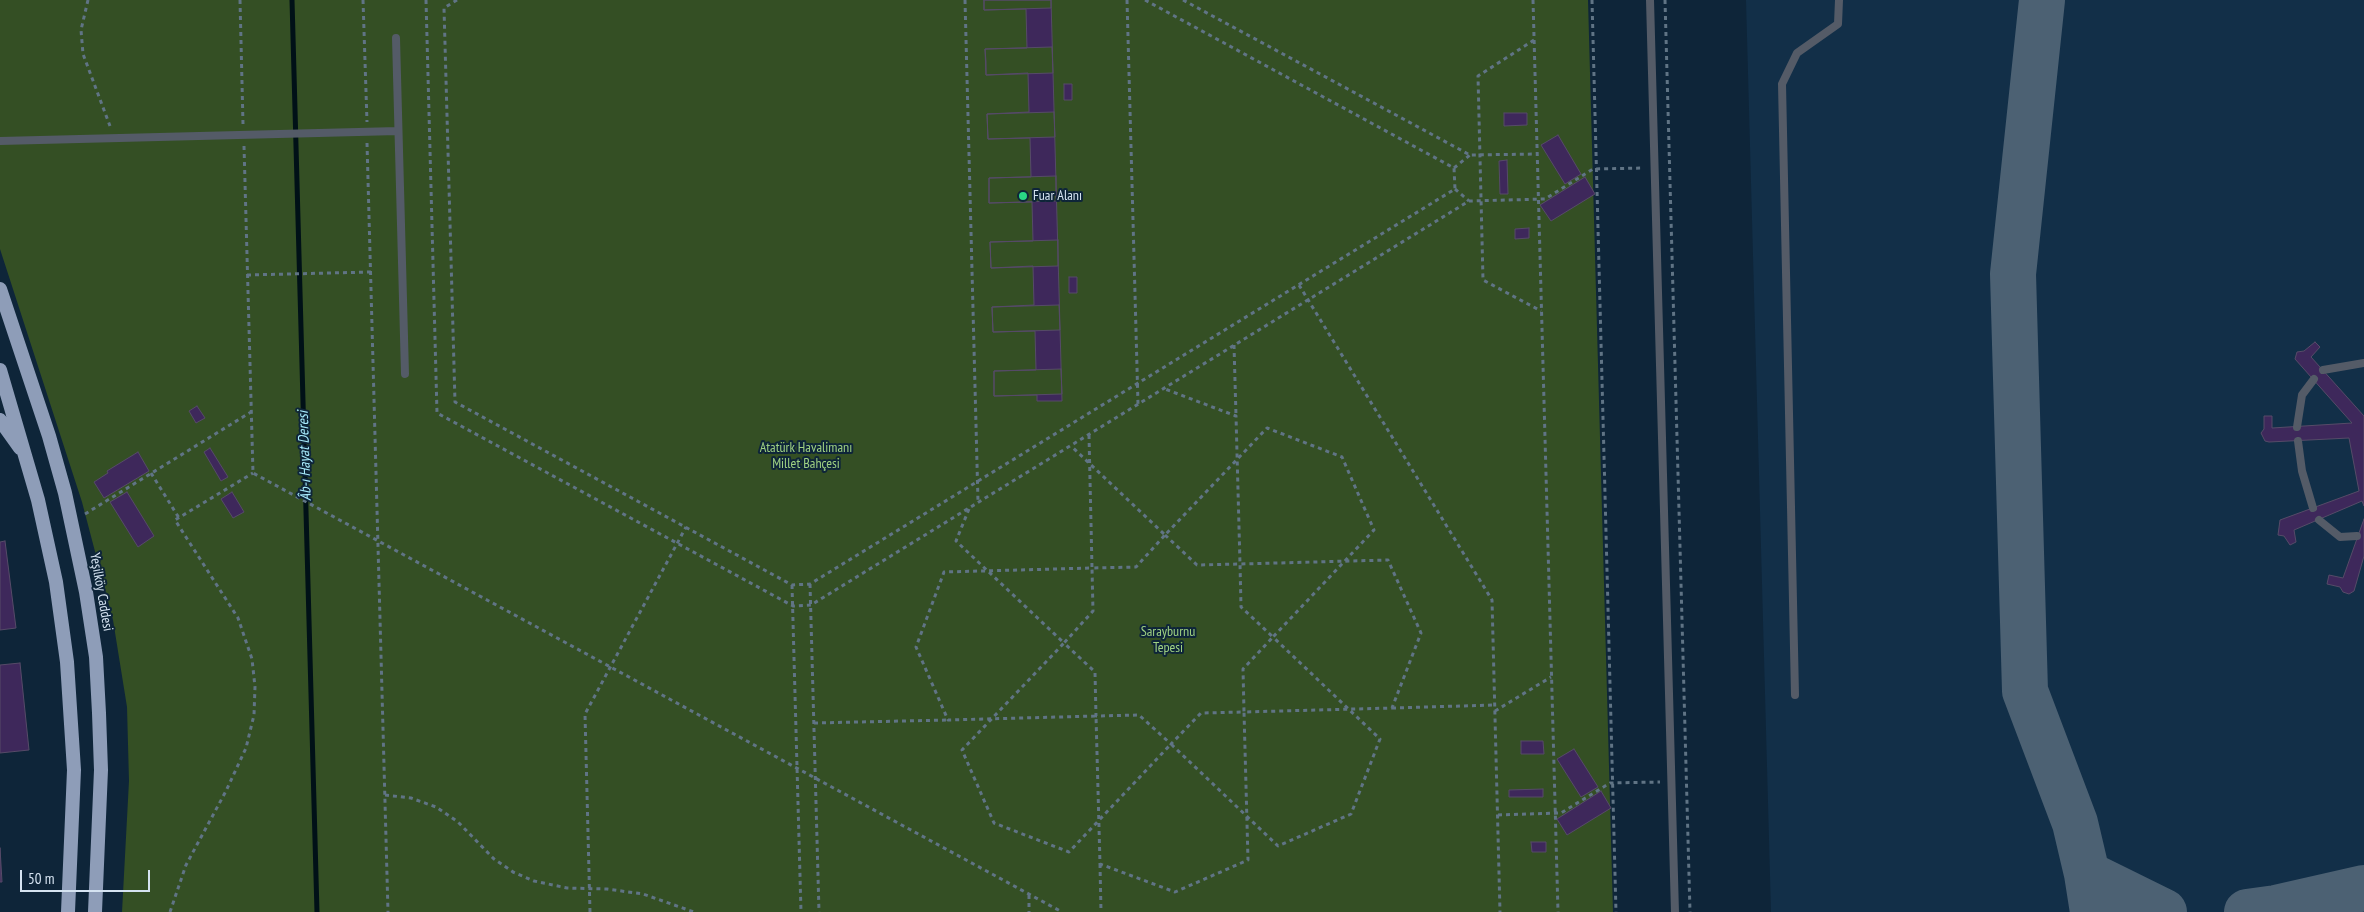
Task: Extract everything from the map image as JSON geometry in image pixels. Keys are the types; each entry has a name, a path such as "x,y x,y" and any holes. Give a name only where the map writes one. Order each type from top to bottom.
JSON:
{"highway":[{"name":"Yeşilköy Caddesi","path":"0,289 2,312 46,427 65,493 77,548 96,657 101,770 95,912"},
{"path":"0,370 27,459 56,582 67,662 74,770 68,912"},
{"path":"0,420 27,459"}],"lane":[{"path":"1650,0 1675,912"},
{"path":"1795,696 1782,84 1797,54 1838,24 1839,0"},
{"path":"396,38 405,374"},
{"path":"0,141 398,131"},
{"path":"2323,370 2364,363"},
{"path":"2298,427 2302,395 2314,379"},
{"path":"2298,441 2302,471 2313,508"},
{"path":"2319,520 2340,537 2357,536"}],"path":[{"path":"88,0 82,22 83,54 115,138"},
{"path":"240,0 253,473"},
{"path":"363,0 388,912"},
{"path":"426,0 437,413 793,606 811,605 1470,201 1545,199 1596,169 1655,168"},
{"path":"457,0 444,8 455,402 792,585 810,584 1455,189"},
{"path":"965,0 978,502"},
{"path":"1127,0 1138,405"},
{"path":"1145,0 1454,168"},
{"path":"1184,0 1470,156 1537,154"},
{"path":"1533,0 1558,912"},
{"path":"1592,0 1616,912"},
{"path":"1665,0 1690,912"},
{"path":"1534,40 1478,74 1481,201 1484,280 1542,312"},
{"path":"1454,168 1470,156"},
{"path":"1454,168 1455,189 1470,201"},
{"path":"247,275 371,272"},
{"path":"1299,285 1492,600 1500,912"},
{"path":"814,723 1140,714 1278,846 1352,814 1380,739 1241,607 1234,345"},
{"path":"1164,388 1236,416"},
{"path":"86,514 251,412"},
{"path":"948,720 916,647 944,572 1136,567 1267,428 1342,456 1374,530 1243,669 1248,860 1175,892 1100,864"},
{"path":"1089,435 1094,611 962,750 994,823 1069,852 1201,713 1495,705"},
{"path":"1071,446 1197,565 1388,560 1421,633 1392,708"},
{"path":"151,473 179,518"},
{"path":"253,473 1062,912"},
{"path":"170,912 186,864 240,762 251,729 255,701 254,673 244,631 231,606 175,520 253,473"},
{"path":"969,508 956,541 1095,672 1102,912"},
{"path":"590,912 585,714 686,527"},
{"path":"810,584 819,912"},
{"path":"792,585 801,912"},
{"path":"1495,711 1551,677"},
{"path":"1498,814 1561,813 1612,783 1686,781"},
{"path":"385,795 411,798 436,807 458,822 494,859 518,874 556,887 643,894 677,904 694,912"},
{"path":"1029,894 1029,912"}],"shaded area":[{"path":"1746,0 2364,0 2364,912 1771,912"}],"green space":[{"name":"Atatürk Havalimanı Millet Bahçesi","path":"0,0 1588,0 1613,912 122,912 129,781 127,707 113,620 82,502 0,249"}],"building":[{"path":"984,0 1051,0 1051,8 984,10"},
{"name":"Fuar Alanı","path":"984,0 1051,0 1062,401 1037,401 1037,395 994,396 994,371 1036,370 1035,331 993,332 992,307 1034,305 1033,266 991,268 990,242 1033,241 1032,202 989,203 989,178 1031,177 1030,138 988,139 987,114 1029,112 1028,73 986,75 985,49 1027,48 1026,9 984,10"},
{"path":"1052,47 1053,73 986,75 985,49"},
{"path":"1064,84 1072,84 1072,100 1064,100"},
{"path":"1054,112 1055,137 988,139 987,114"},
{"path":"1504,113 1527,113 1527,125 1504,126"},
{"path":"1558,135 1581,174 1565,184 1541,145"},
{"path":"1507,160 1508,194 1500,194 1499,161"},
{"path":"1056,176 1056,201 989,203 989,178"},
{"path":"1585,177 1595,194 1551,221 1540,205"},
{"path":"1529,228 1529,238 1515,239 1515,229"},
{"path":"1058,240 1058,266 991,268 990,242"},
{"path":"1069,277 1077,277 1077,293 1069,293"},
{"path":"1059,305 1060,330 993,332 992,307"},
{"path":"2315,342 2320,347 2311,357 2364,416 2364,506 2362,501 2294,530 2296,542 2290,545 2284,536 2278,535 2280,520 2359,491 2349,438 2269,442 2265,441 2261,433 2264,429 2264,416 2272,416 2272,428 2352,423 2295,359 2297,352 2304,351"},
{"path":"1061,369 1062,394 994,396 994,371"},
{"path":"197,406 205,418 196,423 189,411"},
{"path":"210,448 228,477 221,481 204,452"},
{"path":"138,452 149,471 104,498 94,482 108,473 107,471"},
{"path":"127,492 154,536 138,547 110,502"},
{"path":"232,492 244,512 233,518 221,499"},
{"path":"2364,519 2364,556 2354,591 2349,594 2343,592 2340,587 2327,584 2329,575 2343,578"},
{"path":"5,541 16,628 0,630 0,542"},
{"path":"20,663 29,750 0,753 0,665"},
{"path":"1521,741 1543,741 1544,754 1521,754"},
{"path":"1574,749 1598,787 1581,797 1557,759"},
{"path":"1543,789 1543,797 1509,797 1509,790"},
{"path":"1601,791 1611,808 1567,835 1557,819"},
{"path":"1531,842 1546,842 1546,852 1532,852"},
{"path":"0,848 2,882 0,882"}],"waterway":[{"name":"Âb-ı Hayat Deresi","path":"292,0 317,912"}],"taxiway":[{"path":"2042,0 2013,274 2025,691 2075,823 2087,874 2093,912"},
{"path":"2087,874 2164,912"},
{"path":"2247,912 2276,908 2364,888"}],"place":[{"name":"Fuar Alanı","path":"1023,196"}],"park label":[{"name":"Sarayburnu Tepesi","path":"1168,640"}]}
